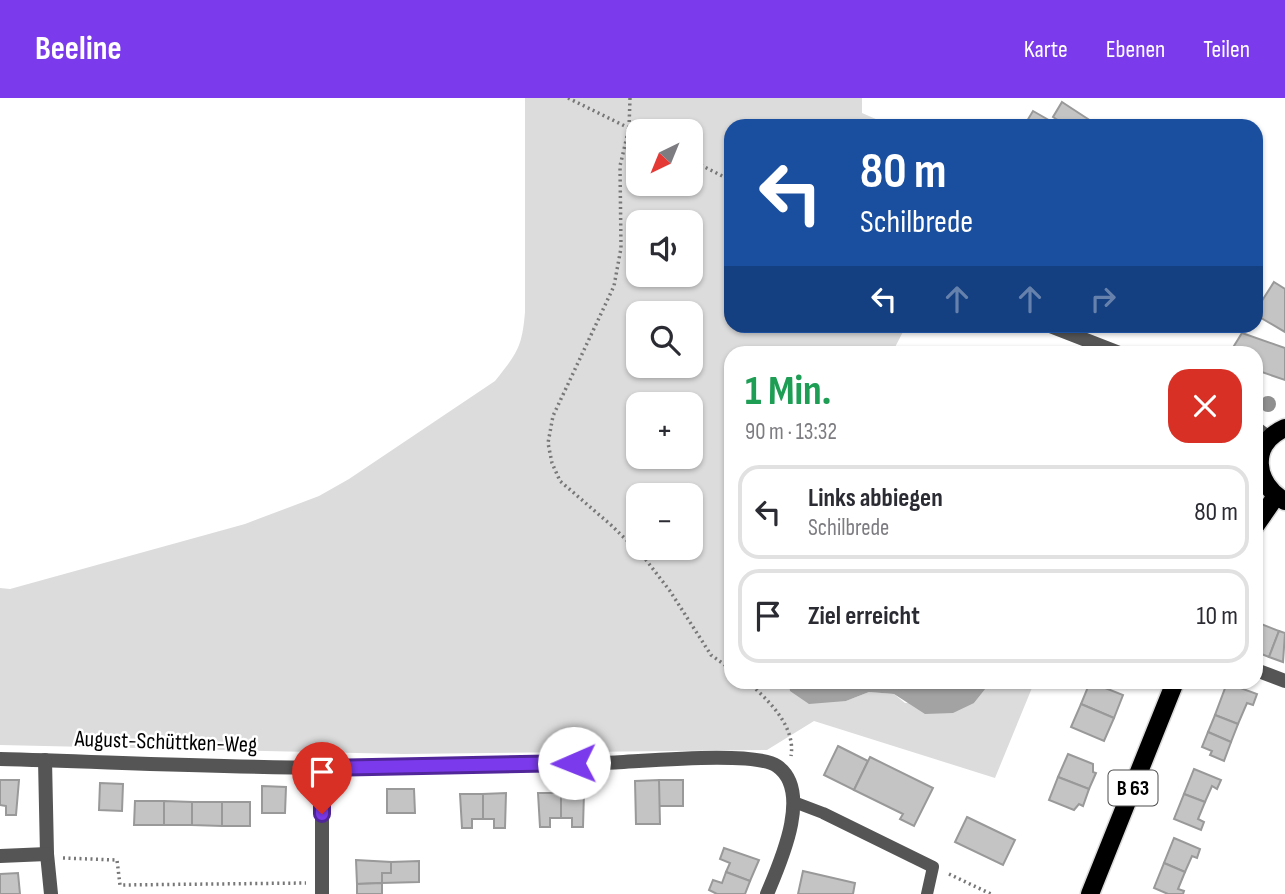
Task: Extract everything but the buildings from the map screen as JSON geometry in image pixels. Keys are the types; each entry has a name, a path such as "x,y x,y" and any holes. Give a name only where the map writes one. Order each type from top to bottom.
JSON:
{"main road":[{"path":"1263,453 1263,434 1285,428"},
{"path":"1263,476 1268,489 1281,499 1263,518"},
{"name":"B 63","path":"1090,894 1172,689"}],"street":[{"path":"1068,333 1101,346"},
{"path":"1263,673 1285,681"},
{"name":"August-Schüttken-Weg","path":"0,759 322,768 616,763 728,758 761,759 776,765 788,776"},
{"path":"45,760 47,854 51,894"},
{"path":"322,768 322,888"},
{"path":"767,894 791,826 794,802 788,776"},
{"path":"0,856 47,854"}],"lane":[{"path":"794,802 823,813 933,867 927,894"}],"path":[{"path":"568,98 626,127"},
{"path":"629,119 630,98"},
{"path":"626,141 620,166 621,248 614,286 553,416 548,443 552,463 561,481 643,556 670,591 711,654 724,664"},
{"path":"704,167 724,177"},
{"path":"756,689 773,704 789,732 792,750 788,776"},
{"path":"47,854 64,859 117,860 120,885 322,888"},
{"path":"933,867 991,894"}],"shaded area":[{"path":"525,98 862,98 862,113 876,119 724,119 724,333 902,333 896,346 724,346 724,689 790,689 846,701 869,692 894,694 905,703 974,703 985,689 1032,689 995,778 814,721 767,750 403,754 0,745 0,588 10,589 245,524 319,496 349,479 495,381 517,350 525,312"},
{"path":"985,689 974,703 953,713 925,714 894,694 869,692 846,701 809,704 790,691"}],"route":[{"path":"322,814 322,768 574,763"}]}
